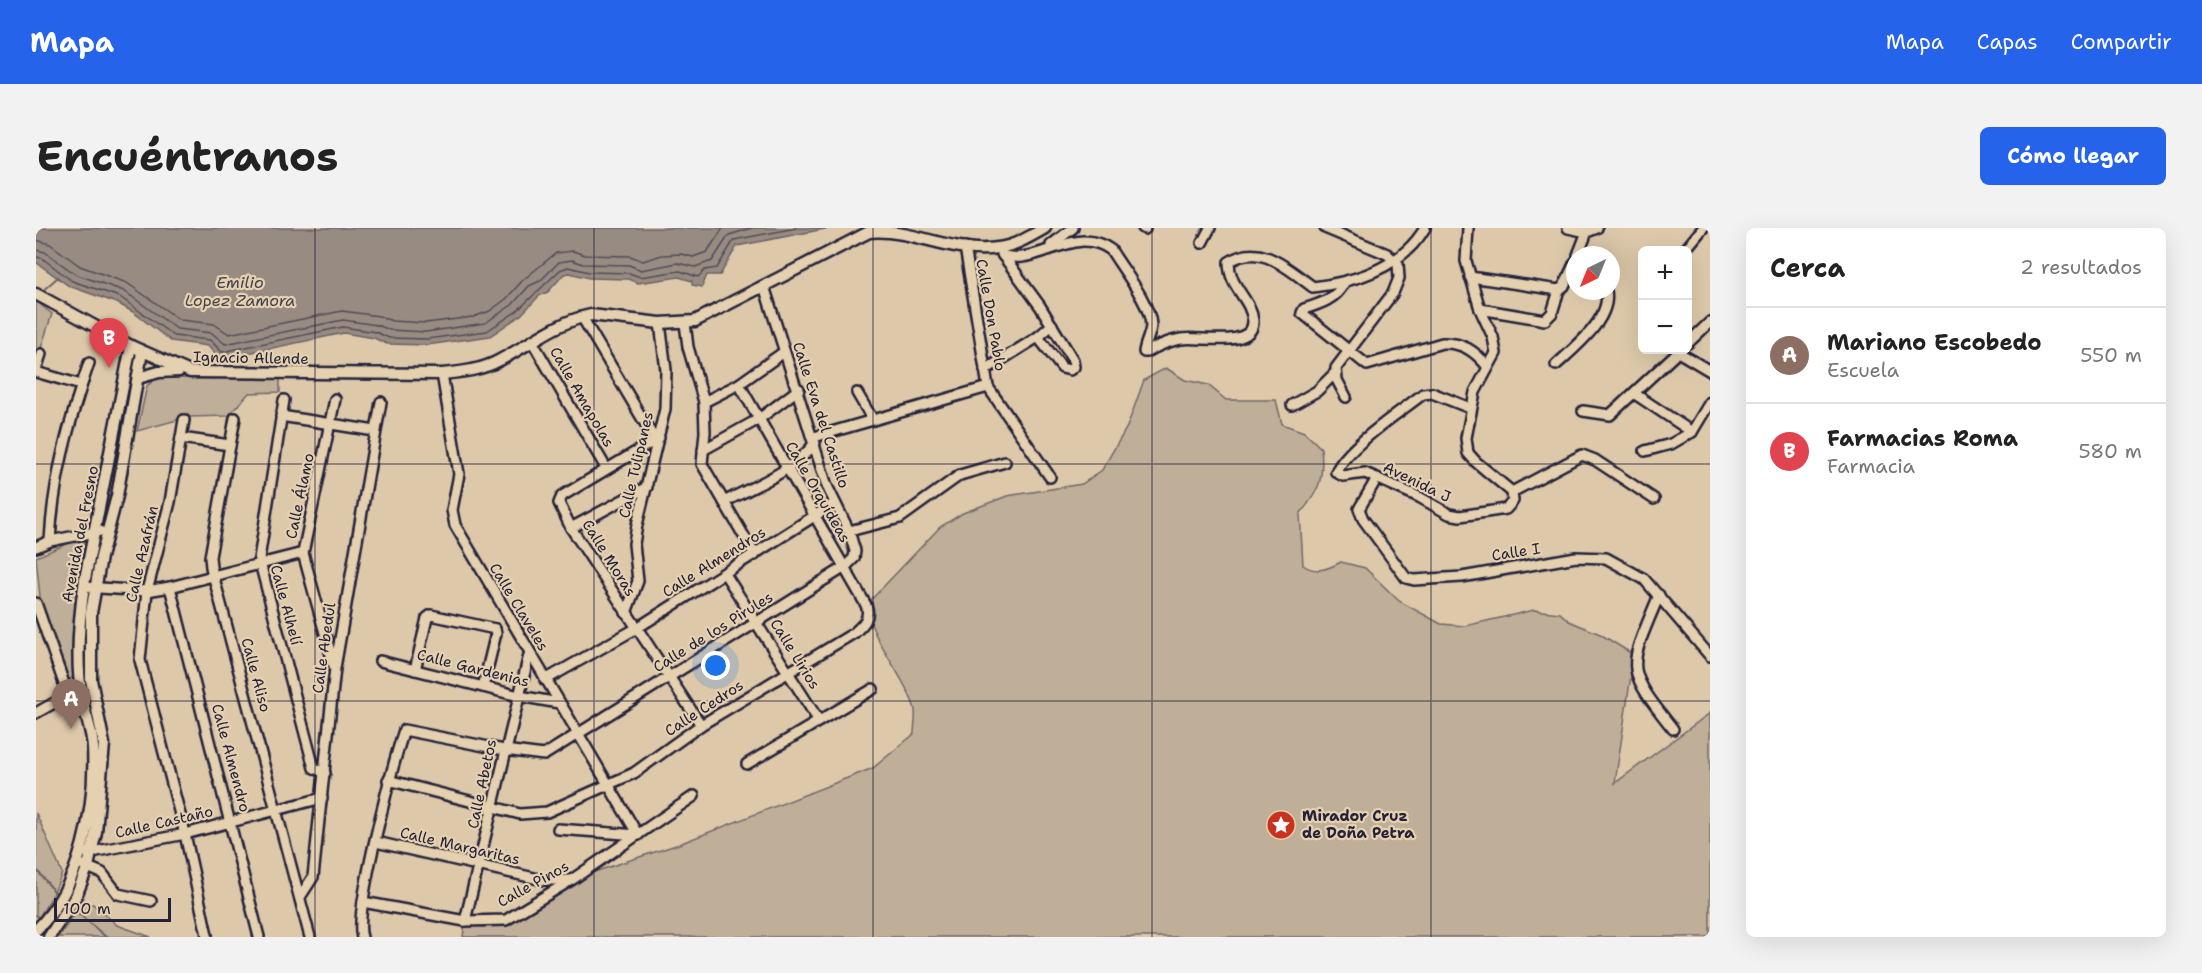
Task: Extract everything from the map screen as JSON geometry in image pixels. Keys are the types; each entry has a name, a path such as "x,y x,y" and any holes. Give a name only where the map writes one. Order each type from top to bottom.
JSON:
{"street":[{"path":"1001,252 1045,228"},
{"path":"1046,249 1073,228"},
{"path":"1202,243 1210,228"},
{"path":"1292,405 1317,391 1335,373 1348,349 1393,293 1399,278 1398,264 1394,259 1325,228"},
{"path":"657,439 582,317 591,315 660,323 685,323 704,318 848,240 869,232 884,229 904,232 1021,258 1076,240 1090,240 1111,250 1149,312 1151,327 1144,352 1182,339 1237,340 1247,335 1252,328 1251,315 1232,284 1229,269 1229,262 1240,255 1254,253 1274,260 1313,287 1344,283 1380,270 1417,240 1425,228"},
{"path":"1468,228 1466,261 1496,353 1487,366 1470,408 1466,438 1468,453 1512,492 1582,455 1595,460 1654,500"},
{"path":"1568,228 1587,232 1597,228"},
{"path":"1688,246 1703,228"},
{"path":"1583,246 1587,232"},
{"name":"Calle Don Pablo","path":"964,246 988,387 1050,477"},
{"path":"1001,252 1052,325 1073,360 1074,367 1070,370 1062,368 1038,337"},
{"path":"1470,277 1559,290"},
{"path":"1480,309 1545,320 1549,317 1559,290 1566,282"},
{"path":"1344,283 1341,290 1325,303 1304,309 1302,313 1367,365 1442,343 1454,342 1471,350 1487,366"},
{"name":"Calle Eva del Castillo","path":"764,286 835,503 849,531 855,551"},
{"name":"Ignacio Allende","path":"36,294 142,352 181,370 442,374 484,367 560,324 582,317"},
{"path":"1556,365 1594,328 1608,300"},
{"path":"1692,338 1710,322"},
{"name":"Calle Tulipanes","path":"626,613 638,581 634,544 667,390 660,323"},
{"path":"685,323 688,347 704,402 702,464 755,555"},
{"path":"985,370 1038,337 1052,325"},
{"name":"Calle Amapolas","path":"532,341 606,468"},
{"name":"Avenida del Fresno","path":"37,928 51,912 85,859 93,746 81,688 78,645 131,346"},
{"path":"142,352 109,530 89,588 147,591 170,588 303,553"},
{"path":"704,402 739,384 784,352"},
{"path":"41,354 36,371 81,385"},
{"path":"1582,411 1610,415 1676,354"},
{"path":"1684,354 1710,371"},
{"path":"50,541 51,511 65,441 89,363"},
{"path":"138,378 159,372 181,370"},
{"path":"1335,373 1346,397"},
{"name":"Calle Claveles","path":"442,374 459,474 452,510 455,525 638,835"},
{"name":"Calle Orquídeas","path":"739,384 845,567 866,605 868,616"},
{"path":"724,502 802,459 814,440 873,420 988,387"},
{"path":"703,450 759,419 799,389"},
{"path":"857,393 873,420"},
{"name":"Avenida J","path":"1470,408 1432,393 1423,394 1377,429 1346,458 1336,472 1343,476 1365,473 1419,497 1449,514 1506,509 1513,501 1512,492"},
{"path":"1635,394 1692,432"},
{"name":"Calle Álamo","path":"335,399 303,553 335,668"},
{"name":"Calle Alhelí","path":"284,400 259,563 314,768 325,773"},
{"name":"Calle Abedul","path":"300,897 313,877 335,668 381,402"},
{"path":"1645,451 1671,444 1692,432 1710,402"},
{"path":"281,416 375,431"},
{"name":"Calle Aliso","path":"235,418 210,557 310,937"},
{"name":"Calle Azafrán","path":"184,420 170,502 147,591 141,641 143,677 185,834 207,935"},
{"path":"181,438 230,445"},
{"name":"Calle Moras","path":"657,439 559,498 572,528 701,725"},
{"path":"849,531 900,518 913,511 944,484 960,475 1005,462"},
{"name":"Calle I","path":"1377,478 1359,509 1363,519 1406,578 1414,580 1462,577 1576,556 1606,558 1634,572 1659,595 1710,656"},
{"path":"572,528 647,487"},
{"name":"Calle Almendros","path":"545,680 637,628 835,503"},
{"path":"36,547 50,541 109,530"},
{"name":"Calle de los Pirules","path":"388,780 404,730 504,750 544,754 845,567 854,558 855,551"},
{"name":"Calle Lirios","path":"725,574 758,621 819,721"},
{"name":"Avenida del Fresno","path":"49,937 76,896 100,808 105,744 90,668 89,588"},
{"name":"Calle Almendro","path":"170,588 232,821 260,937"},
{"path":"1659,595 1635,655 1634,669 1644,693 1673,729"},
{"path":"36,603 68,695"},
{"path":"415,670 427,618 431,615 495,629 510,621"},
{"name":"Calle Cedros","path":"388,780 520,814 548,812 610,786 634,773 701,725 854,633 868,616"},
{"path":"483,687 495,629"},
{"name":"Calle Abetos","path":"465,921 493,807 504,750 530,655"},
{"name":"Calle Gardenias","path":"380,661 519,696 559,703"},
{"path":"36,713 81,688"},
{"path":"747,764 873,689"},
{"path":"362,937 359,930 363,902 388,780"},
{"name":"Calle Pinos","path":"363,902 465,921 506,920 573,879 694,796"},
{"name":"Calle Castaño","path":"85,859 322,798"},
{"path":"558,829 638,835"},
{"name":"Calle Margaritas","path":"376,842 543,880 573,879"},
{"path":"85,859 102,873 118,894 151,901"}],"shaded area":[{"path":"36,301 52,314 40,351 36,350"},
{"path":"1166,368 1185,380 1208,385 1226,400 1276,400 1282,424 1304,432 1321,448 1322,468 1319,484 1300,514 1303,565 1322,570 1341,562 1365,568 1399,601 1441,624 1465,626 1534,610 1560,613 1569,621 1600,634 1634,655 1615,783 1710,713 1710,937 463,937 465,921 482,927 506,920 573,879 679,844 873,768 914,734 915,712 909,693 874,632 866,605 940,527 963,513 1007,496 1082,484 1102,470 1127,427 1144,380"},
{"path":"157,378 280,379 280,392 249,393 228,416 188,417 137,431 147,386"},
{"path":"74,541 88,541 72,653 75,677 68,680 41,606 36,557"},
{"path":"36,813 62,873 53,895 39,917 36,916"},
{"path":"93,904 117,925 151,937 58,937 81,906"}],"water":[{"name":"Emilio Lopez Zamora","path":"36,228 830,228 737,246 720,275 707,275 702,287 692,285 692,281 679,277 638,283 628,279 589,278 570,273 564,274 548,292 539,296 521,315 490,336 427,345 387,344 374,338 344,333 219,359 208,346 171,341 133,312 117,303 69,286 36,262"}],"waterway":[{"path":"40,293 58,277"},
{"path":"36,869 58,896"},
{"path":"72,908 106,937"}],"place":[{"name":"Farmacias Roma","path":"109,368"},
{"name":"Mariano Escobedo","path":"71,729"},
{"name":"Mirador Cruz de Doña Petra","path":"1281,825"}]}
